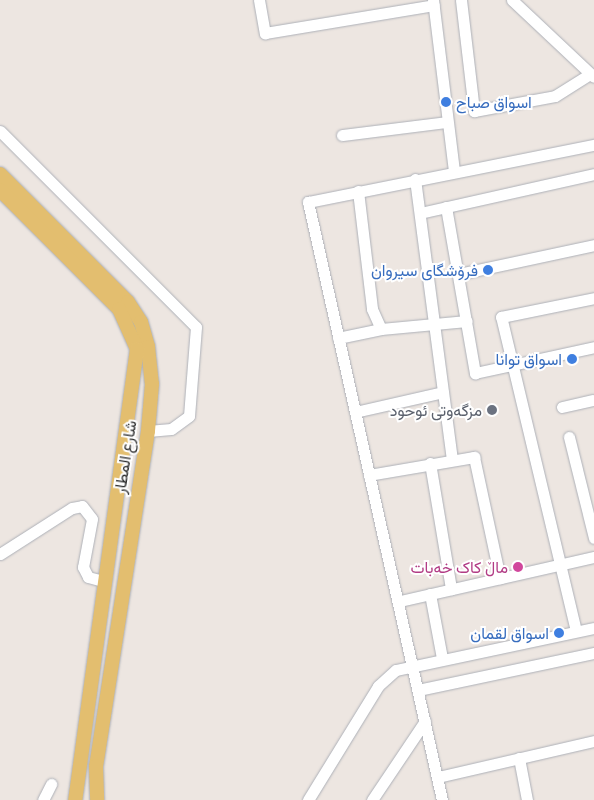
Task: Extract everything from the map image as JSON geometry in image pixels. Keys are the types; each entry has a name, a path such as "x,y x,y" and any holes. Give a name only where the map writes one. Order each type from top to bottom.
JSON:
{"main road":[{"name":"شارع المطار","path":"0,174 138,316 151,371 148,431 96,766 97,799"},
{"name":"شارع المطار","path":"1,194 118,308 134,334 137,370 111,546 103,582 75,799"},
{"path":"111,546 129,546"},
{"path":"75,799 97,799"}],"street":[{"path":"260,0 265,33 434,3 446,122 454,172"},
{"path":"461,0 474,111 555,96 592,76 512,0"},
{"path":"342,136 446,122"},
{"path":"0,131 196,327 189,416 171,429 148,431"},
{"path":"442,800 400,601 369,475 308,202 415,179 594,145"},
{"path":"420,213 594,174"},
{"path":"415,179 436,326 452,460"},
{"path":"358,191 372,309 381,329"},
{"path":"446,207 475,373 594,347"},
{"path":"459,274 594,245"},
{"path":"576,632 509,366 501,318 594,298"},
{"path":"338,338 381,329 436,326 467,321"},
{"path":"355,412 443,392"},
{"path":"562,407 593,403"},
{"path":"569,437 589,492 594,538"},
{"path":"369,475 474,457 500,578"},
{"path":"430,464 451,589"},
{"path":"0,554 72,508 82,506 92,519 83,567 88,577 103,582"},
{"path":"400,601 594,557"},
{"path":"430,594 442,658"},
{"path":"308,800 378,686 396,670 413,664 594,628"},
{"path":"418,690 594,653"},
{"path":"372,800 424,721"},
{"path":"438,777 594,741"},
{"path":"518,758 527,800"},
{"path":"43,800 52,784"}],"place":[{"name":"اسواق صباح","path":"446,102"},
{"name":"فرۆشگای سیروان","path":"488,270"},
{"name":"اسواق توانا","path":"572,359"},
{"name":"مزگەوتی ئوحود","path":"492,410"},
{"name":"ماڵ کاک خەبات","path":"518,567"},
{"name":"اسواق لقمان","path":"559,633"}]}
